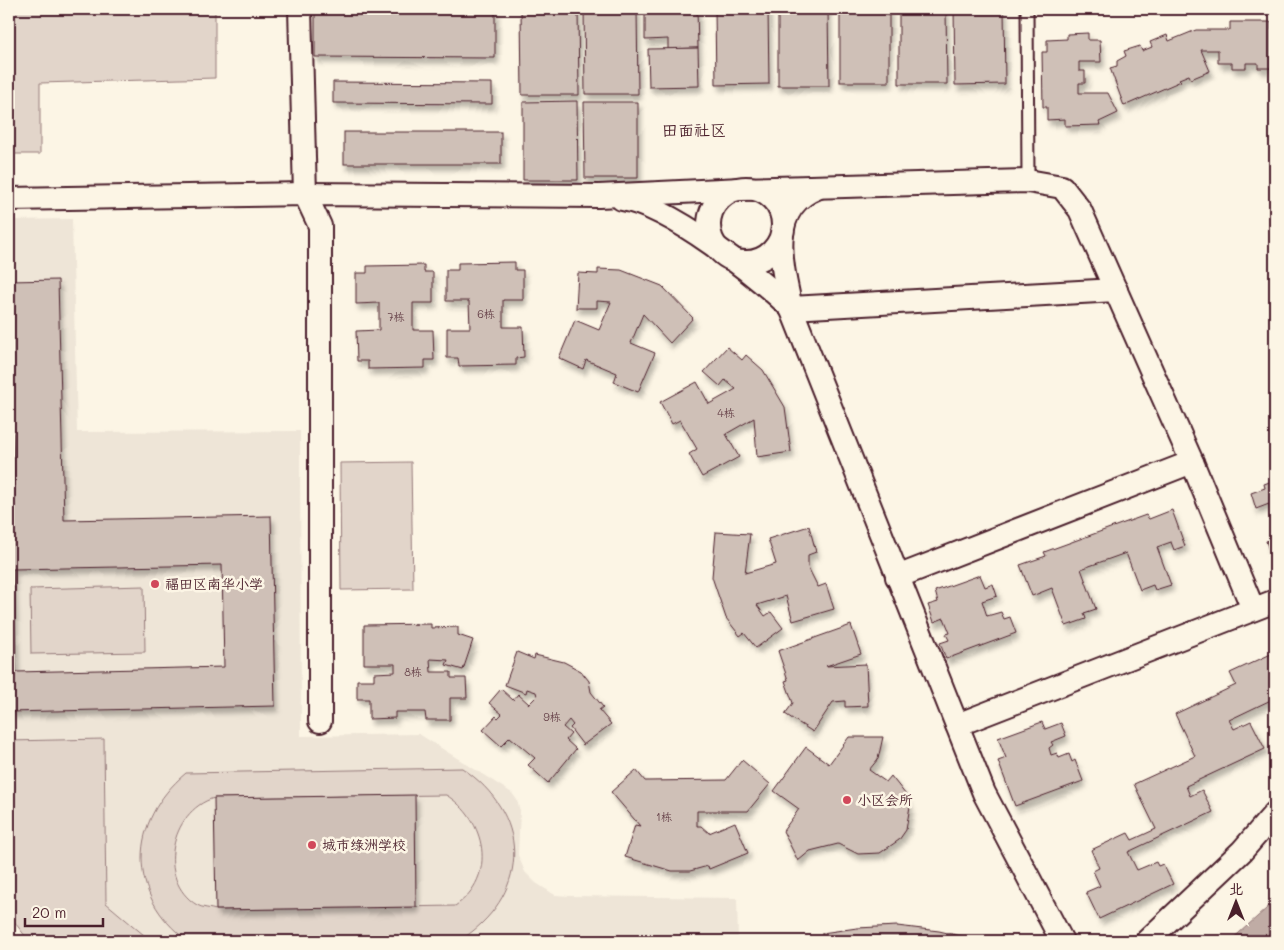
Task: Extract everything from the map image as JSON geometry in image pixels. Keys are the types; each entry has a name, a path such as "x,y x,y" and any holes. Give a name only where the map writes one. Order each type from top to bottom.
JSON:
{"street":[{"path":"300,9 305,194 320,226 320,721"},
{"path":"9,199 305,194 599,196 821,186 1028,181 1062,187 1080,210 1192,462 1253,609"},
{"path":"821,186 804,193 793,202 786,214 783,227 781,239 766,257 755,261 743,262 732,260 722,254 714,244 710,233 709,221 712,210 729,193 741,189 752,189 771,198 778,206 783,227 783,265 791,308 984,793 1062,941"},
{"path":"599,196 628,200 676,222 751,274 791,308 1116,290"},
{"path":"897,577 1192,462"},
{"path":"956,725 1275,601"},
{"path":"1147,941 1242,851 1275,813"}],"lane":[{"path":"1027,9 1028,181"}],"shaded area":[{"path":"9,9 215,9 215,78 40,83 40,154 9,154"},
{"path":"72,219 77,432 300,431 301,736 419,734 512,793 517,800 520,811 518,855 525,872 536,883 555,895 737,898 738,941 151,941 106,903 104,739 9,741 9,220"},
{"path":"9,390 11,390 14,503 9,503"},
{"path":"411,462 413,589 341,590 340,463"},
{"path":"144,586 145,652 31,654 30,589"},
{"path":"104,739 106,903 151,941 29,941 9,915 9,741"},
{"path":"462,768 484,786 500,807 510,829 514,852 511,875 502,897 487,918 465,937 188,941 168,923 153,903 145,881 142,858 145,835 153,813 167,792 186,773","holes":["446,795 460,805 478,833 482,849 482,864 477,880 469,894 455,906 216,910 197,905 184,894 176,880 173,864 174,847 178,831 187,817 199,805 214,798"]},
{"path":"1275,901 1275,941 1230,941"}],"building":[{"path":"315,9 495,9 495,58 315,57"},
{"path":"521,9 578,9 579,95 522,95"},
{"path":"584,9 637,9 638,94 585,94"},
{"path":"645,9 697,9 698,48 668,49 668,39 645,40"},
{"path":"715,9 768,9 769,84 716,85"},
{"path":"778,9 828,9 829,86 778,86"},
{"path":"840,9 889,9 889,82 840,82"},
{"path":"899,9 946,9 947,84 899,84"},
{"path":"954,9 1004,9 1005,84 955,85"},
{"path":"1230,22 1272,22 1272,29 1275,29 1275,65 1273,65 1273,68 1258,68 1258,63 1246,63 1246,68 1232,68 1232,63 1218,63 1218,50 1201,50 1210,71 1191,79 1189,75 1179,79 1181,81 1124,106 1110,68 1117,66 1117,61 1126,56 1124,51 1140,46 1142,51 1152,47 1150,42 1167,35 1169,41 1196,30 1230,30"},
{"path":"1088,33 1088,40 1100,40 1101,62 1079,62 1079,71 1085,71 1085,83 1079,83 1079,93 1108,93 1118,113 1099,122 1100,125 1065,126 1065,119 1047,120 1047,107 1043,107 1042,52 1047,52 1047,40 1067,39 1067,34"},
{"path":"698,48 699,86 649,87 648,49"},
{"path":"333,82 492,83 492,104 333,103"},
{"path":"577,101 578,180 523,180 523,102"},
{"path":"584,102 638,102 638,178 585,178"},
{"path":"344,132 501,132 501,164 344,164"},
{"path":"515,262 515,270 523,270 523,300 503,300 503,327 523,327 524,357 516,358 516,365 459,366 458,358 447,358 447,328 470,328 469,301 446,301 446,270 458,270 458,263"},
{"path":"424,265 424,272 433,272 433,303 413,303 413,330 433,330 434,360 425,360 425,368 368,369 368,361 357,361 356,331 379,330 379,303 356,304 356,273 367,273 367,266"},
{"path":"598,269 621,270 662,286 693,318 670,343 643,314 631,343 655,353 638,392 614,382 617,373 586,360 583,369 559,358 575,320 599,330 611,302 597,301 597,308 576,308 578,273 598,274"},
{"path":"58,280 64,520 271,516 275,706 9,712 9,522 15,522 9,281","holes":["222,565 224,667 16,672 13,569"]},
{"path":"727,347 742,360 746,355 763,370 785,407 791,452 757,457 754,418 726,434 739,457 702,477 689,454 697,449 680,420 672,424 660,402 697,382 709,404 736,389 725,380 720,386 704,372"},
{"path":"1275,480 1275,512 1271,513 1269,504 1256,509 1251,493 1265,488 1264,484"},
{"path":"1172,510 1185,546 1174,550 1171,542 1157,547 1171,585 1155,590 1153,585 1140,590 1126,553 1081,569 1096,609 1084,613 1086,619 1066,626 1052,588 1032,596 1020,565 1046,556 1044,552 1146,515 1149,519"},
{"path":"809,526 816,552 808,555 808,567 818,587 826,584 834,609 793,621 786,596 757,605 765,616 771,612 783,628 756,648 744,633 740,636 726,618 712,577 716,532 750,534 745,573 776,564 768,539"},
{"path":"1275,538 1275,563 1273,563 1266,541"},
{"path":"980,575 985,587 993,584 997,596 982,601 987,616 1001,612 1004,619 1010,617 1016,633 946,659 940,643 949,640 946,634 950,633 944,618 934,622 928,605 938,602 935,591"},
{"path":"431,624 431,628 458,627 458,635 473,640 463,670 446,665 448,660 430,659 431,672 451,672 451,678 466,678 467,698 450,698 450,720 426,720 425,712 395,712 395,718 369,719 369,699 357,699 357,680 374,680 374,673 395,672 395,664 364,664 364,625"},
{"path":"851,625 861,654 826,666 866,664 868,706 845,707 845,701 833,702 813,732 785,714 793,703 785,681 788,680 778,651"},
{"path":"517,652 534,659 535,655 564,662 581,671 589,681 591,692 603,707 599,710 611,724 583,745 570,728 573,725 569,720 563,727 571,734 566,740 576,749 548,783 528,765 535,758 510,737 501,746 483,730 496,716 498,718 502,714 489,703 501,689 513,700 518,694 529,704 537,696 536,692 527,689 526,693 505,685"},
{"path":"1271,654 1273,658 1275,657 1275,698 1229,720 1234,729 1251,721 1265,749 1186,786 1190,796 1202,790 1213,812 1128,852 1137,870 1156,862 1158,866 1163,864 1173,884 1099,919 1086,892 1100,886 1093,871 1099,868 1091,850 1128,833 1132,840 1156,829 1134,784 1195,756 1175,714 1236,685 1230,673"},
{"path":"1042,722 1045,729 1061,723 1066,736 1051,742 1053,745 1049,748 1051,755 1057,753 1059,758 1069,754 1072,762 1075,760 1083,781 1015,806 998,761 1006,758 998,738"},
{"name":"小区会所","path":"849,737 883,737 878,759 869,770 886,782 891,776 906,795 910,806 906,830 899,840 880,853 858,854 838,844 810,851 798,861 783,831 799,809 774,791 806,747 829,764"},
{"path":"742,760 770,784 748,811 697,811 697,826 701,826 709,833 735,822 748,853 709,869 708,866 690,871 672,871 625,857 635,825 640,826 611,792 636,770 645,781 726,780"},
{"path":"415,795 416,907 216,910 214,798"},
{"path":"897,926 939,931 965,937 965,941 822,941 822,933 857,928"}],"place":[{"name":"福田区南华小学","path":"155,584"},
{"name":"小区会所","path":"847,800"},
{"name":"城市绿洲学校","path":"312,845"}],"district":[{"name":"田面社区","path":"694,130"}]}
